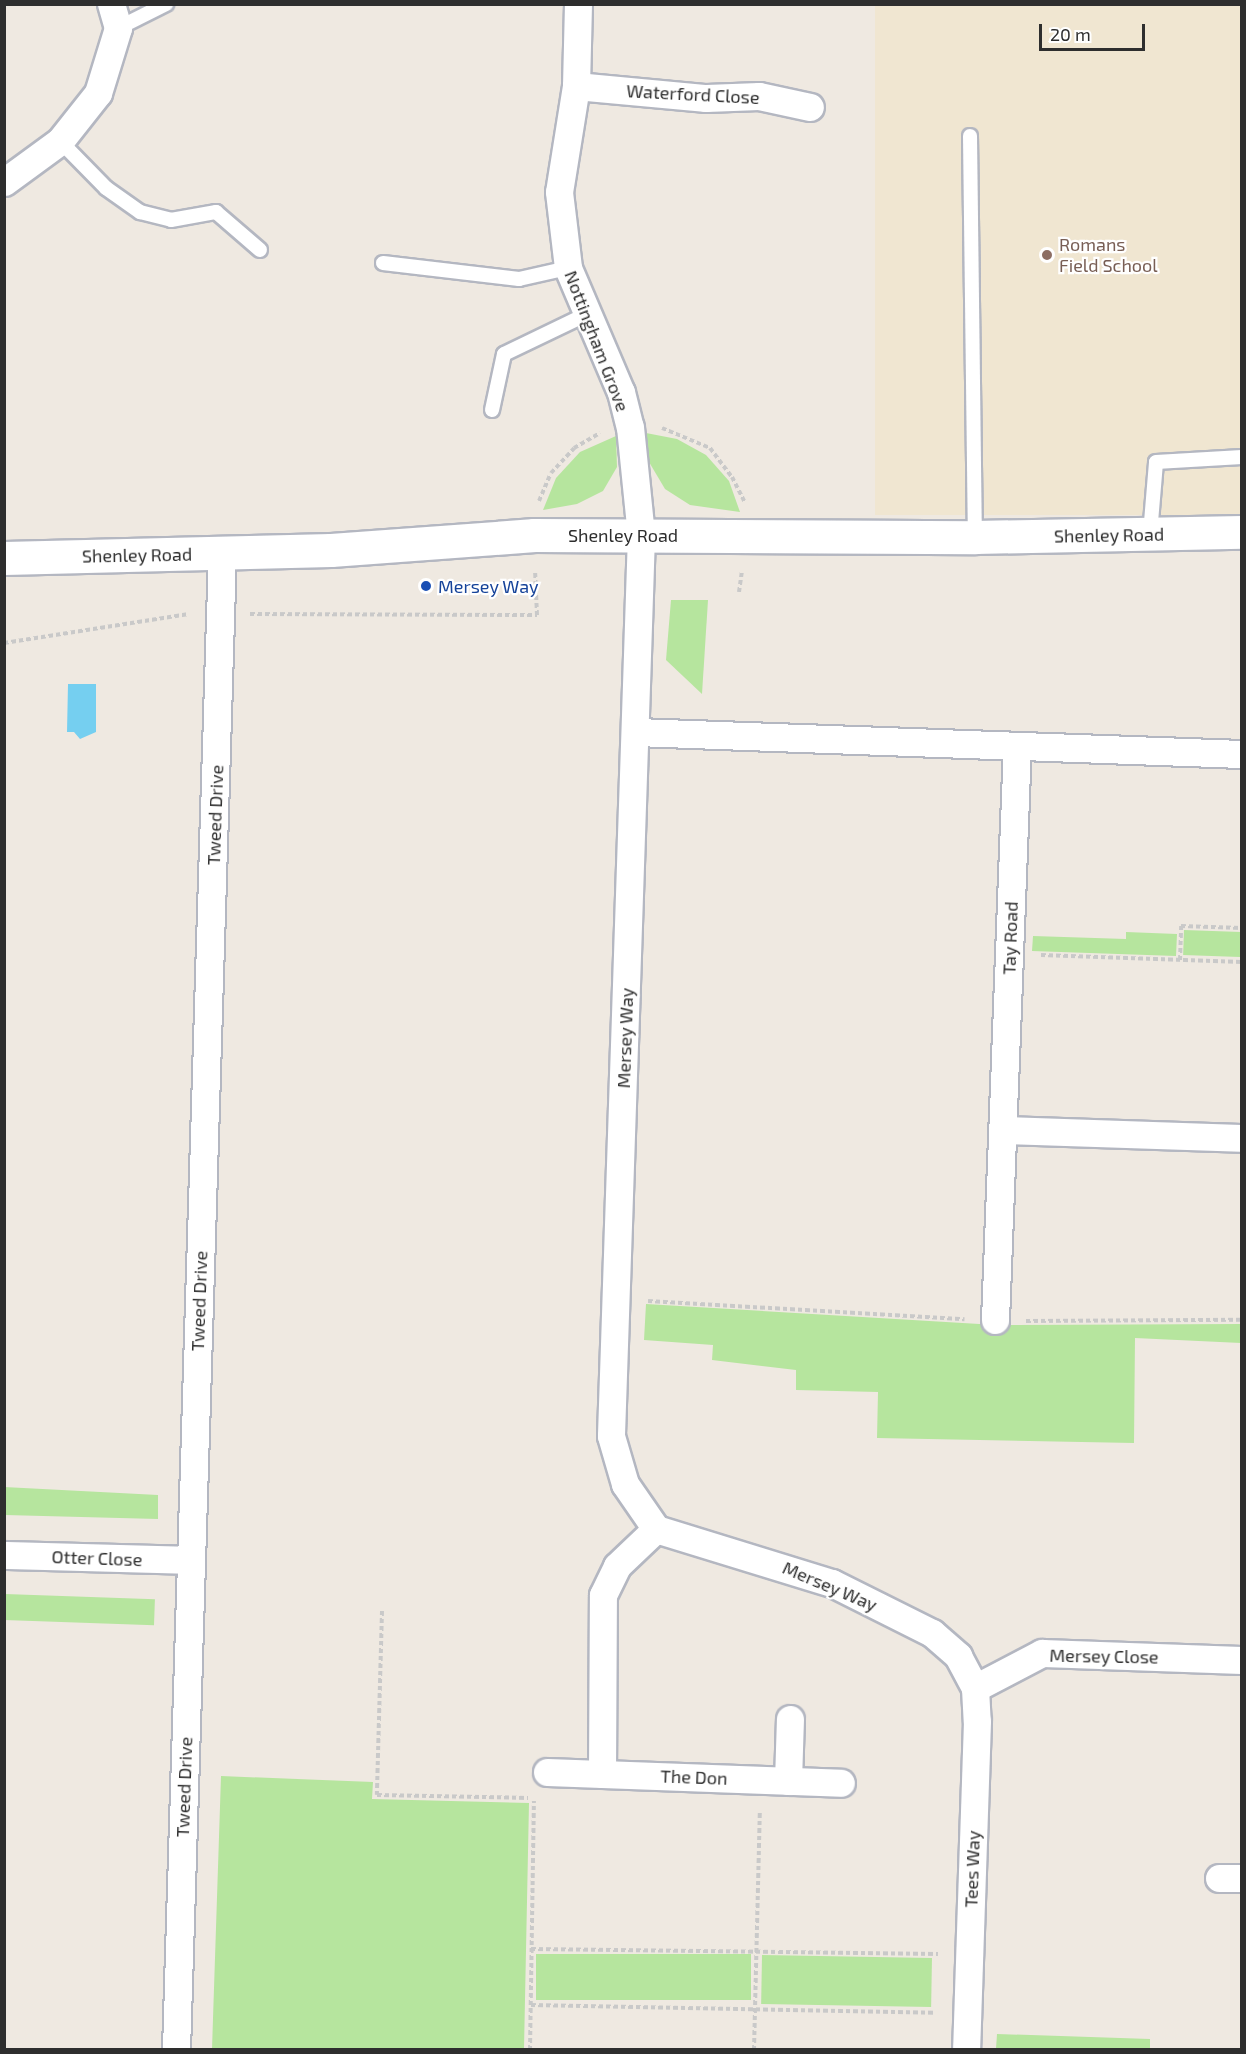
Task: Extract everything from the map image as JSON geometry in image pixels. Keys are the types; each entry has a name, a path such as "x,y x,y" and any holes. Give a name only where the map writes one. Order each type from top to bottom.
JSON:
{"street":[{"name":"Nottingham Grove","path":"578,4 576,86 559,192 568,268 621,392 630,427 641,535"},
{"path":"4,182 60,141 98,93 114,16"},
{"name":"Waterford Close","path":"576,86 706,98 759,96 810,107"},
{"name":"Shenley Road","path":"4,558 331,550 534,536 747,534 975,537 1242,532"},
{"name":"Mersey Way","path":"641,535 611,1436 625,1485 656,1529 832,1583 932,1634 958,1656 975,1688"},
{"name":"Tweed Drive","path":"176,2049 222,553"},
{"path":"636,732 1242,754"},
{"name":"Tay Road","path":"996,1320 1017,746"},
{"path":"1003,1130 1242,1138"},
{"path":"602,1774 603,1595 617,1566 656,1529"},
{"name":"Otter Close","path":"4,1555 190,1560"},
{"name":"Mersey Close","path":"975,1688 1042,1653 1242,1660"},
{"name":"Tees Way","path":"966,2049 975,1688"},
{"path":"788,1781 790,1719"},
{"name":"The Don","path":"541,1781 602,1774 841,1782"}],"lane":[{"path":"114,16 166,4"},
{"path":"970,136 975,537"},
{"path":"60,141 106,188 140,212 171,220 216,212 260,250"},
{"path":"383,264 519,279 568,268"},
{"path":"492,410 504,354 587,314"},
{"path":"1150,534 1156,462 1242,457"}],"path":[{"path":"630,427 650,425 681,433 710,448 732,477 748,508 739,592"},
{"path":"4,643 187,614 537,615 534,536"},
{"path":"1180,960 1181,926 1242,928"},
{"path":"1028,954 1242,962"},
{"path":"642,1300 996,1320 1242,1320"},
{"path":"382,1611 377,1795 535,1798"},
{"path":"530,2049 535,1798 541,1781"},
{"path":"754,2049 760,1808"},
{"path":"531,1949 939,1954"},
{"path":"531,2005 936,2013"}],"shaded area":[{"name":"Romans Field School","path":"875,5 1241,5 1241,515 875,515"}],"green space":[{"path":"646,433 677,439 706,455 729,481 740,512 690,505 665,489 649,462"},
{"path":"616,436 617,467 603,491 577,504 543,510 556,478 580,452"},
{"path":"671,600 708,600 702,694 666,660"},
{"path":"1184,930 1241,932 1240,957 1183,955"},
{"path":"1126,932 1177,934 1176,956 1032,951 1033,936 1126,939"},
{"path":"646,1304 996,1325 1242,1324 1241,1343 1135,1338 1134,1443 877,1438 878,1392 796,1390 796,1370 712,1360 713,1345 644,1340"},
{"path":"4,1487 158,1495 158,1519 5,1515"},
{"path":"5,1594 155,1599 154,1625 4,1620"},
{"path":"221,1776 373,1782 372,1799 529,1803 524,2049 212,2049"},
{"path":"536,1954 751,1954 751,2000 536,2000"},
{"path":"762,1955 932,1958 931,2007 761,2004"},
{"path":"997,2034 1150,2039 1150,2049 996,2049"}],"water":[{"path":"68,684 96,684 96,732 80,739 74,732 67,732"}],"place":[{"name":"Romans Field School","path":"1047,255"},
{"name":"Mersey Way","path":"426,586"}]}
